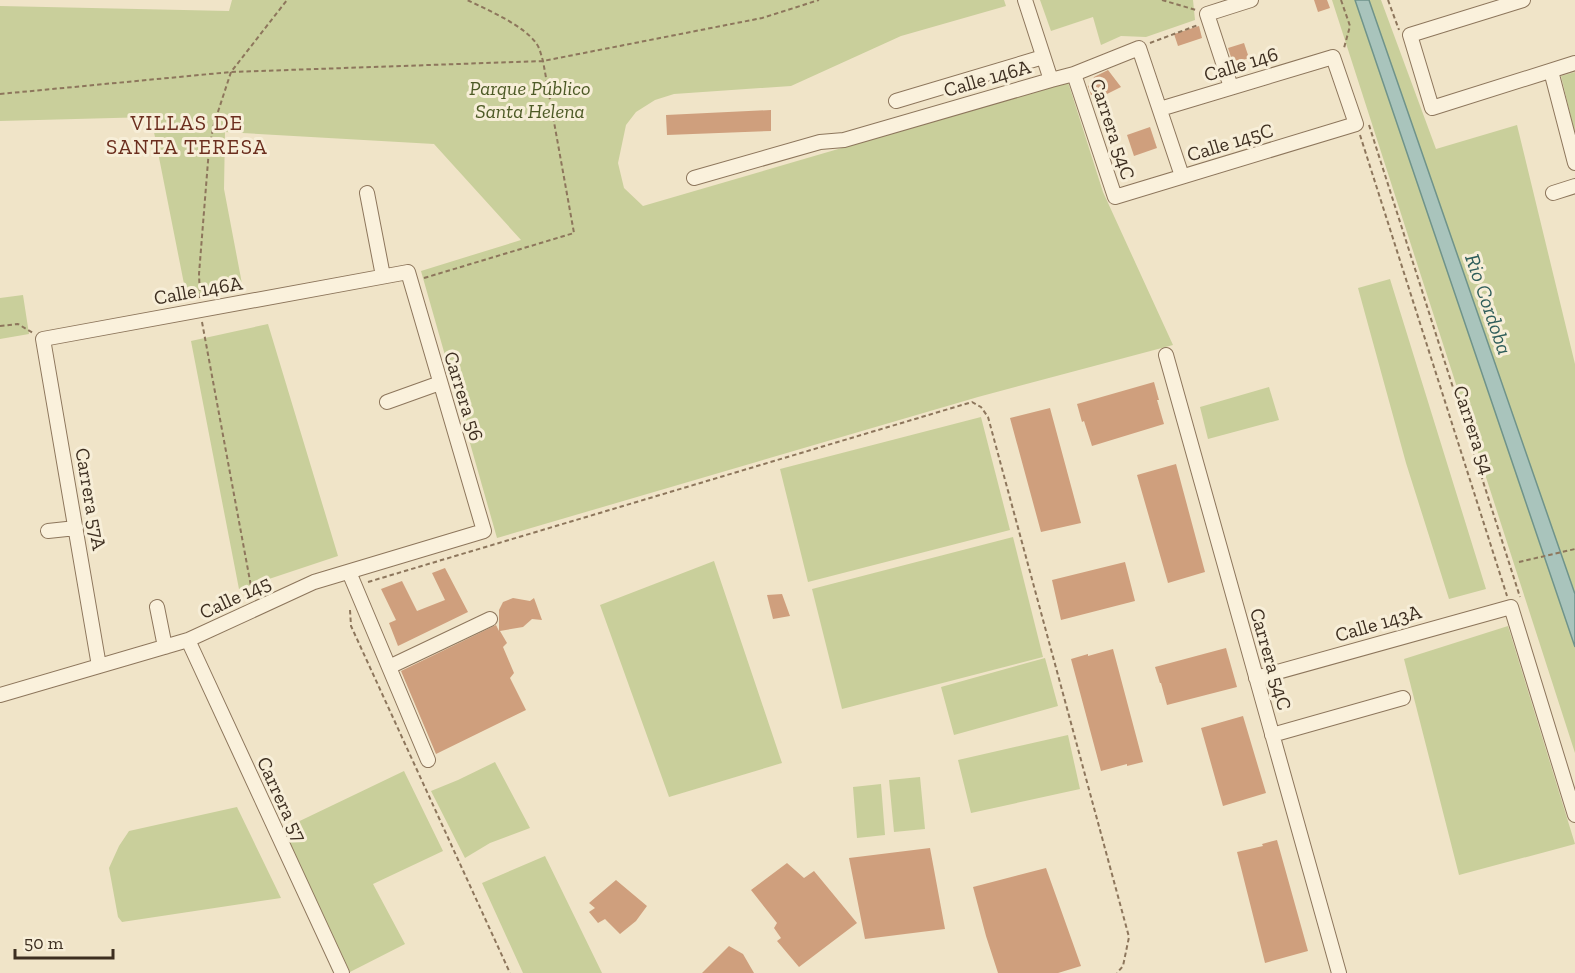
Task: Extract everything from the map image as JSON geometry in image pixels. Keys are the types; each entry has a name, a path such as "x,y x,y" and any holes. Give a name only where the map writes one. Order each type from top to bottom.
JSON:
{"street":[{"path":"1025,0 1051,80"},
{"path":"1231,87 1208,17 1251,0"},
{"path":"1523,0 1410,35 1432,108 1575,63"},
{"path":"1139,48 1182,176"},
{"name":"Calle 146A","path":"694,178 804,146 844,140 1074,74 1139,48"},
{"path":"896,101 1043,57"},
{"name":"Calle 146","path":"1160,109 1333,57 1362,125"},
{"path":"1551,71 1575,163"},
{"name":"Carrera 54C","path":"1074,74 1115,197"},
{"name":"Calle 145C","path":"1115,197 1362,125"},
{"path":"1553,193 1575,186"},
{"path":"367,193 383,276"},
{"name":"Calle 146A","path":"44,339 383,276 409,277"},
{"name":"Carrera 56","path":"409,277 484,531"},
{"name":"Carrera 57A","path":"44,339 99,666"},
{"name":"Carrera 54C","path":"1166,355 1339,973"},
{"path":"387,402 440,383"},
{"path":"48,531 76,528"},
{"name":"Calle 145","path":"0,695 188,640 314,582 484,531"},
{"path":"349,572 428,760"},
{"path":"1515,602 1575,816"},
{"name":"Calle 143A","path":"1256,678 1515,602"},
{"path":"157,607 165,647"},
{"path":"389,667 490,619"},
{"name":"Carrera 57","path":"188,640 342,973"},
{"path":"1272,735 1403,698"}],"path":[{"path":"255,609 200,310 199,274 209,149 214,124 231,72 287,0"},
{"path":"409,277 574,233 543,61 538,45 529,34 467,0"},
{"path":"0,94 231,72 543,61 762,18 819,0"},
{"path":"1162,0 1208,17"},
{"path":"1341,0 1350,26 1344,47"},
{"path":"1388,0 1399,30 1410,35"},
{"path":"1139,48 1208,17"},
{"path":"1362,125 1515,602"},
{"name":"Carrera 54","path":"1362,125 1515,602"},
{"path":"0,326 18,324 44,339"},
{"path":"507,540 972,402 981,407 988,417 1129,937 1124,966 1117,973"},
{"path":"1519,562 1573,550"}],"green space":[{"name":"Parque Público Santa Helena","path":"232,0 1004,0 1006,6 901,36 791,86 674,94 655,100 636,112 626,125 618,163 624,188 643,206 1068,82 1103,192 1173,345 978,397 497,538 421,271 521,240 434,144 225,132 224,189 243,289 187,299 151,117 0,121 0,6 229,11"},
{"path":"1040,0 1193,0 1195,20 1146,37 1121,36 1101,45 1093,17 1051,31"},
{"path":"1332,0 1355,0 1575,647 1575,753"},
{"path":"1369,0 1381,0 1436,149 1517,125 1575,364 1575,594"},
{"path":"1575,72 1575,134 1561,76"},
{"path":"1390,279 1486,589 1449,599 1406,463 1358,288"},
{"path":"23,295 29,334 0,339 0,298"},
{"path":"268,324 338,556 239,589 191,341"},
{"path":"1269,387 1279,420 1208,439 1200,407"},
{"path":"981,417 1010,530 808,582 780,469"},
{"path":"1013,537 1043,657 842,709 812,589"},
{"path":"714,561 782,763 669,797 600,605"},
{"path":"1508,626 1575,844 1459,875 1404,659"},
{"path":"1045,658 1058,706 954,735 941,687"},
{"path":"1068,735 1080,789 971,813 958,760"},
{"path":"495,762 530,828 490,843 465,858 431,791"},
{"path":"404,771 443,851 373,884 405,944 350,972 283,829"},
{"path":"920,777 925,829 894,832 889,780"},
{"path":"881,784 885,835 857,838 853,787"},
{"path":"237,807 281,898 122,922 118,917 109,868 129,831"},
{"path":"545,856 602,973 523,973 482,883"}],"water":[{"path":"1355,0 1369,0 1575,594 1575,647"}],"building":[{"path":"1314,0 1327,0 1330,8 1318,12"},
{"path":"1199,26 1202,38 1178,46 1174,34"},
{"path":"1244,43 1249,58 1235,60 1231,57 1228,48"},
{"path":"1108,70 1121,87 1099,98 1096,94 1091,95 1088,86 1094,77"},
{"path":"771,110 771,131 667,135 666,115"},
{"path":"1150,127 1157,148 1134,156 1127,135"},
{"path":"1154,382 1164,424 1092,446 1077,404"},
{"path":"1050,408 1081,523 1041,532 1010,418"},
{"path":"1176,464 1205,572 1168,583 1137,475"},
{"path":"1125,562 1135,601 1061,620 1052,580"},
{"path":"445,568 468,612 398,646 389,623 396,620 381,589 402,581 417,611 445,600 432,573"},
{"path":"782,594 790,616 773,619 767,595"},
{"path":"513,598 530,601 534,598 542,620 532,619 523,627 500,631 507,643 503,647 514,673 510,678 526,710 436,754 401,671 496,625 499,631 499,610 503,602"},
{"path":"1226,648 1237,687 1167,705 1155,667"},
{"path":"1113,649 1143,762 1101,771 1071,659"},
{"path":"1243,716 1266,793 1223,806 1201,728"},
{"path":"1277,840 1308,951 1265,963 1237,852"},
{"path":"930,848 945,929 865,939 849,858"},
{"path":"787,863 804,878 814,871 857,923 799,967 777,941 781,938 774,928 777,923 751,890"},
{"path":"1046,868 1081,966 1058,973 998,973 973,887"},
{"path":"616,880 647,906 636,921 620,934 605,919 598,923 589,912 595,908 589,903"},
{"path":"729,946 743,954 754,973 702,973"}],"district":[{"name":"VILLAS DE SANTA TERESA","path":"187,134"}],"water label":[{"name":"Rio Cordoba","path":"1489,304"}]}
